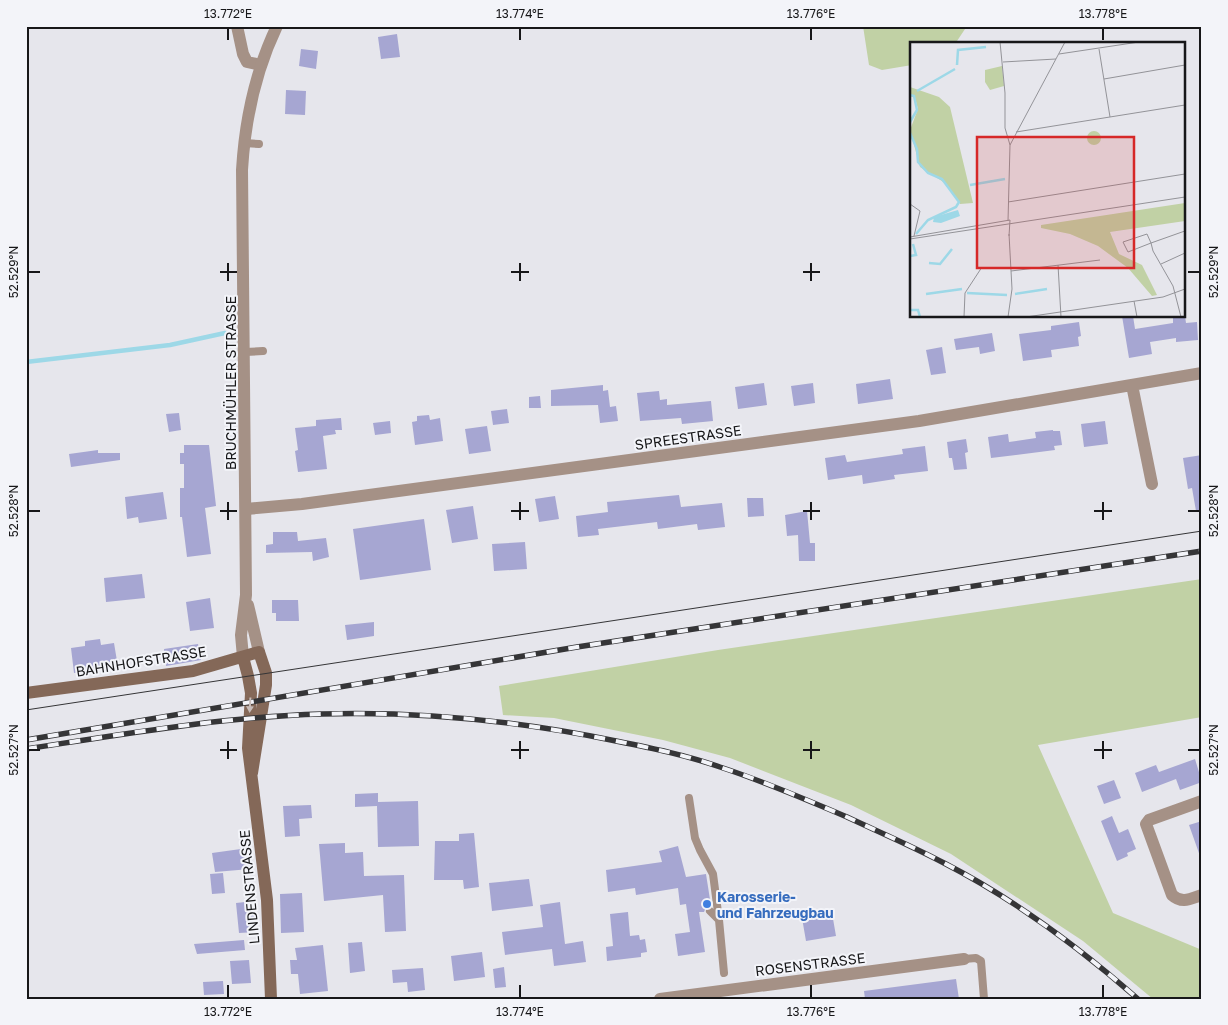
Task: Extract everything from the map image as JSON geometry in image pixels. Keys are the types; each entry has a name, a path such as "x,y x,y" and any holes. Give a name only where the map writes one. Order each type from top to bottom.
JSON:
{"main road":[{"name":"BAHNHOFSTRASSE","path":"26,693 193,671 260,652"},
{"name":"LINDENSTRASSE","path":"252,773 266,685 266,673 260,652"},
{"name":"LINDENSTRASSE","path":"243,657 251,693 248,748 267,900 271,999"}],"street":[{"path":"237,26 243,54 247,62 261,65"},
{"name":"BRUCHMÜHLER STRASSE","path":"243,657 241,635 246,595 246,508 242,170 248,112 261,65 277,26"},
{"name":"SPREESTRASSE","path":"246,508 302,504 919,421 1132,386 1202,372"},
{"path":"1132,386 1152,484"},
{"name":"BRUCHMÜHLER STRASSE","path":"246,595 260,652"},
{"path":"1202,801 1149,820 1146,824 1172,895 1178,900 1186,901 1202,895"},
{"name":"ROSENSTRASSE","path":"660,999 964,959"}],"lane":[{"path":"244,143 259,144"},
{"path":"245,352 263,351"},
{"path":"689,798 695,838 713,874 724,973"},
{"path":"710,911 719,920"},
{"path":"964,959 976,958 981,961 984,999"}],"green space":[{"path":"863,26 967,26 956,42 910,42 910,65 882,70 869,65"},
{"path":"1202,579 1202,717 1038,745 1113,913 1202,950 1202,999 1153,999 1083,941 951,854 851,805 730,758 663,740 554,718 503,715 499,686 718,650"}],"building":[{"path":"397,34 400,57 381,59 378,37"},
{"path":"301,49 318,51 316,69 299,66"},
{"path":"286,90 306,91 305,115 285,114"},
{"path":"1122,318 1133,318 1135,329 1173,323 1173,318 1185,318 1186,323 1197,322 1198,340 1176,342 1176,338 1150,342 1152,354 1129,358"},
{"path":"1079,322 1081,336 1078,337 1079,346 1051,350 1052,357 1023,361 1019,334 1051,330 1051,326"},
{"path":"992,333 995,351 980,354 979,347 956,350 954,339"},
{"path":"942,347 946,373 931,375 926,350"},
{"path":"890,379 893,399 858,404 856,384"},
{"path":"764,383 767,405 738,409 735,387"},
{"path":"813,383 815,403 794,406 791,386"},
{"path":"603,385 603,391 608,390 610,407 616,406 618,421 600,423 598,405 551,406 551,390"},
{"path":"659,391 660,400 667,399 667,405 711,401 713,421 682,424 681,418 640,421 637,393"},
{"path":"540,396 541,408 529,408 529,397"},
{"path":"507,409 509,423 493,425 491,411"},
{"path":"179,413 181,430 169,432 166,414"},
{"path":"429,415 430,420 440,418 443,441 415,445 412,422 417,421 417,416"},
{"path":"341,418 342,430 335,430 336,434 323,436 327,469 298,472 295,451 298,450 295,428 316,426 316,420"},
{"path":"390,421 391,433 375,435 373,423"},
{"path":"1105,421 1108,444 1084,447 1081,424"},
{"path":"487,426 491,451 469,454 465,429"},
{"path":"1060,431 1062,445 1054,446 1055,450 991,458 988,437 1008,434 1009,442 1036,438 1035,432"},
{"path":"966,439 968,452 965,453 967,469 954,470 952,458 949,458 947,442"},
{"path":"184,445 209,445 216,506 205,508 211,554 187,557 182,517 180,517 180,488 184,488 184,464 180,464 180,453 184,453"},
{"path":"925,446 928,471 894,475 895,479 863,484 862,475 828,480 825,458 845,455 847,462 903,454 902,449"},
{"path":"98,450 98,453 120,453 120,460 71,467 69,454"},
{"path":"1202,455 1202,510 1196,511 1192,488 1188,489 1183,458"},
{"path":"163,492 167,519 139,523 138,517 127,519 125,497"},
{"path":"679,495 681,507 722,503 725,527 698,530 697,524 658,529 657,522 598,529 599,535 578,537 576,516 608,512 607,502"},
{"path":"555,496 559,519 539,522 535,499"},
{"path":"747,498 763,498 764,516 748,517"},
{"path":"473,506 478,539 452,543 446,510"},
{"path":"807,511 810,543 815,543 815,561 799,561 798,535 787,536 785,515"},
{"path":"424,519 431,570 360,580 353,529"},
{"path":"273,532 297,532 298,541 326,538 329,557 313,561 312,552 266,553 266,545 273,544"},
{"path":"525,542 527,569 494,571 492,544"},
{"path":"142,574 145,598 106,602 104,578"},
{"path":"210,598 214,628 190,631 186,602"},
{"path":"272,600 298,600 299,621 276,621 276,613 272,613"},
{"path":"374,622 374,636 347,640 345,625"},
{"path":"100,639 101,645 114,643 118,667 74,673 71,648 85,646 85,641"},
{"path":"198,644 201,660 166,666 164,649"},
{"path":"1195,759 1202,782 1180,790 1176,779 1142,792 1135,773 1156,765 1159,772"},
{"path":"1114,780 1121,798 1104,804 1097,786"},
{"path":"378,793 378,802 418,801 419,846 378,847 377,806 355,807 355,794"},
{"path":"311,805 312,818 299,819 300,836 285,837 283,806"},
{"path":"1112,816 1119,833 1128,829 1136,849 1127,853 1128,856 1117,861 1101,821"},
{"path":"1202,821 1202,855 1200,856 1189,825"},
{"path":"474,833 479,887 464,889 463,880 434,880 435,841 459,841 459,834"},
{"path":"345,843 345,853 363,852 364,876 404,875 406,931 385,932 383,895 324,901 319,844"},
{"path":"678,846 686,877 706,874 711,906 706,907 704,912 699,912 705,952 678,956 675,934 690,932 686,904 680,905 678,888 636,895 635,888 608,892 606,870 662,862 659,851"},
{"path":"248,848 250,869 215,872 212,853"},
{"path":"223,873 225,893 212,894 210,874"},
{"path":"529,879 533,906 492,911 489,883"},
{"path":"302,893 304,932 281,933 280,894"},
{"path":"254,901 256,932 239,933 236,903"},
{"path":"560,902 565,944 583,941 586,962 554,966 552,949 505,955 502,932 543,927 540,905"},
{"path":"628,912 630,936 639,935 640,940 645,939 647,952 641,953 641,957 607,961 606,947 613,946 610,914"},
{"path":"832,913 836,936 806,941 802,918"},
{"path":"244,940 245,950 197,954 194,944"},
{"path":"362,942 365,971 350,973 348,943"},
{"path":"323,945 328,991 300,994 298,974 291,974 290,960 297,960 295,948"},
{"path":"482,952 485,977 454,981 451,956"},
{"path":"249,960 251,983 232,984 230,961"},
{"path":"504,967 506,987 495,988 493,969"},
{"path":"423,968 425,990 408,992 407,982 393,983 392,970"},
{"path":"956,979 959,999 865,999 864,991"},
{"path":"223,981 224,994 204,995 203,982"}],"waterway":[{"path":"26,362 170,345 225,333"}],"tram line":[{"path":"26,710 1202,531"}],"railway":[{"path":"26,740 577,647 1202,551"},
{"path":"26,749 210,722 358,713 432,716 506,723 580,734 655,749 707,763 768,784 847,817 932,857 995,892 1045,925 1093,961 1138,999"}],"place":[{"name":"Karosserie- und Fahrzeugbau","path":"707,904"}]}
